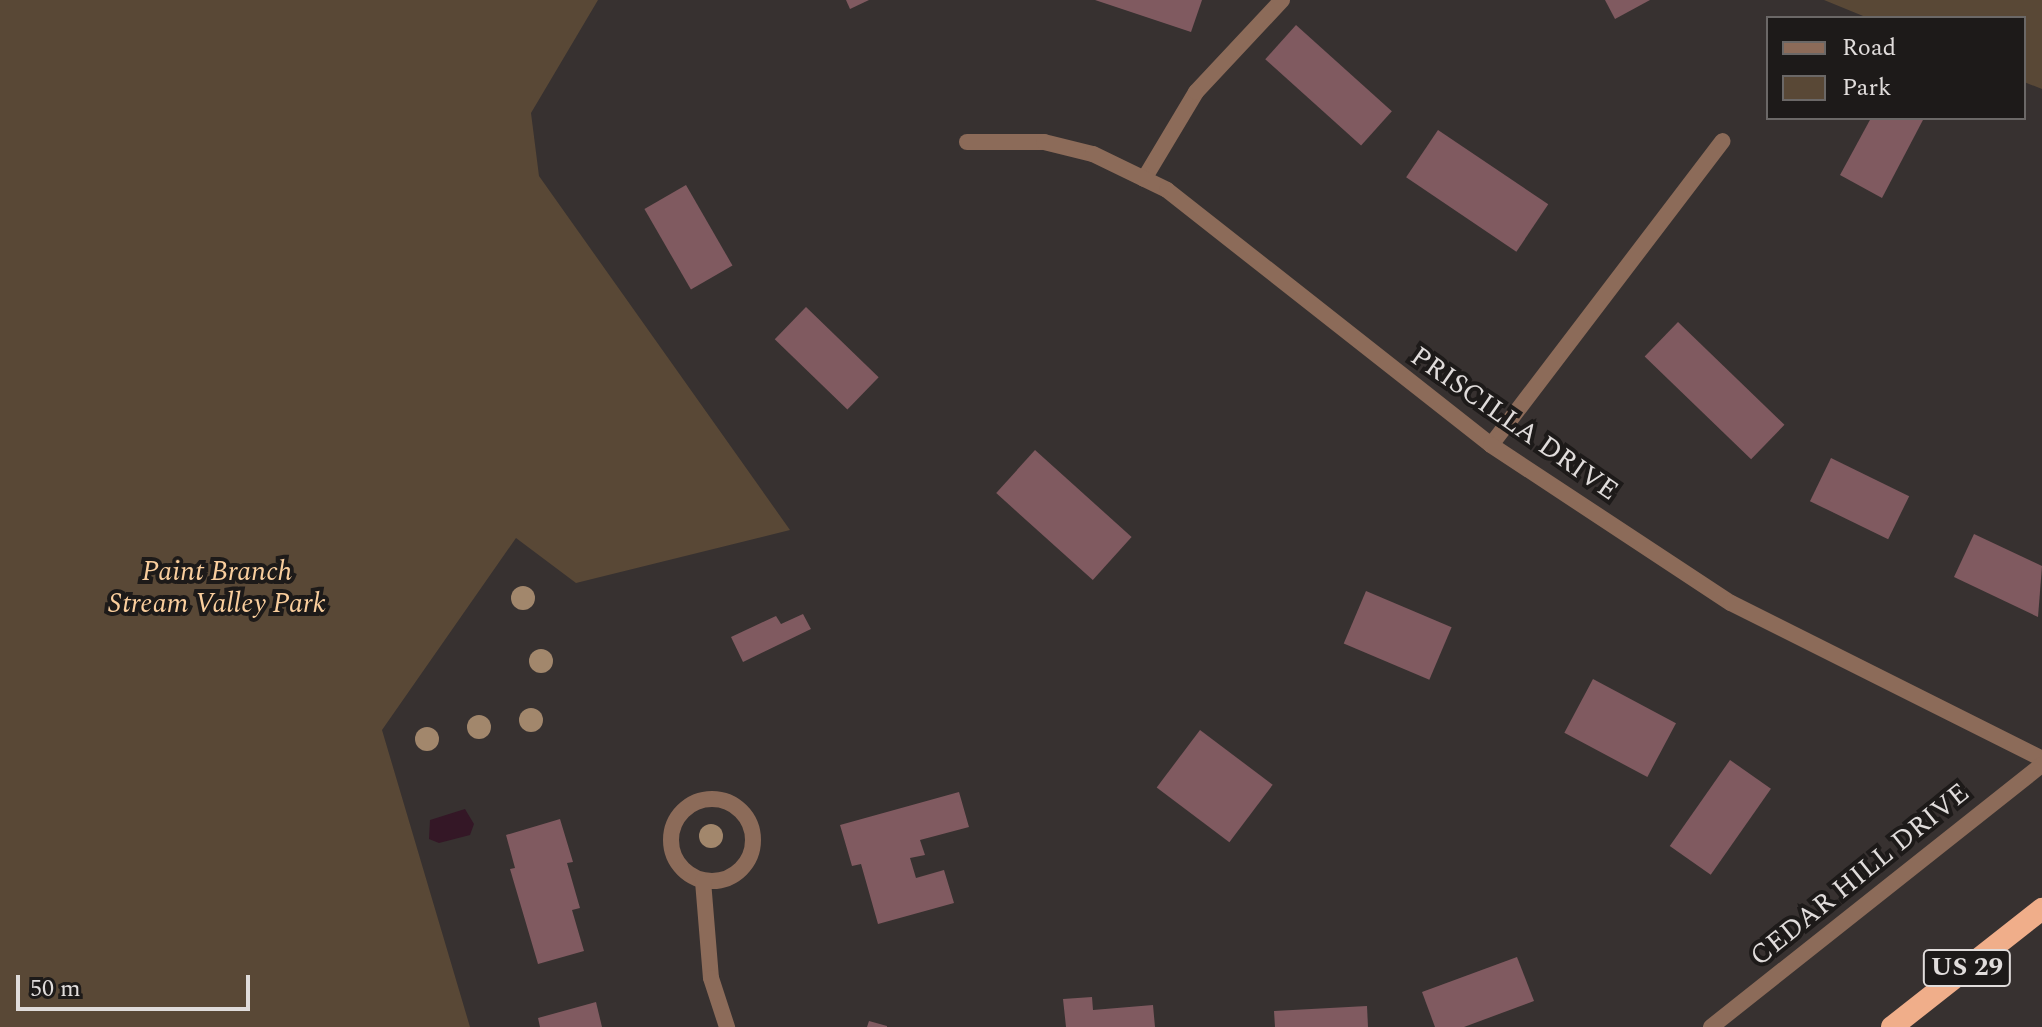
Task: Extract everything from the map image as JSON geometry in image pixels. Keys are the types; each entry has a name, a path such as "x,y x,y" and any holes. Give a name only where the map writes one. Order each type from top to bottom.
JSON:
{"highway":[{"name":"US 29","path":"1892,1027 2042,909"}],"street":[{"path":"1144,179 1196,92 1282,0"},
{"path":"1491,445 1723,141"},
{"name":"PRISCILLA DRIVE","path":"967,142 1044,142 1093,154 1167,190 1491,445 1731,603 2042,759"},
{"name":"CEDAR HILL DRIVE","path":"1711,1027 2042,765"},
{"path":"703,881 729,878 748,861 753,848 750,823 743,812 720,799 694,803 676,820 671,832 674,857 703,881 711,978 727,1027"}],"green space":[{"name":"Paint Branch Stream Valley Park","path":"0,0 598,0 531,113 539,176 790,530 576,583 516,538 382,730 470,1027 0,1027"},
{"path":"1824,0 2042,0 2042,89 2026,83 2026,16 1863,16"}],"shaded area":[{"path":"465,809 474,824 470,835 439,843 429,839 430,820"}],"building":[{"path":"846,0 869,0 850,9"},
{"path":"1095,0 1202,0 1191,32"},
{"path":"1605,0 1650,0 1615,19"},
{"path":"1296,25 1392,111 1361,146 1265,59"},
{"path":"1870,120 1923,120 1882,198 1840,175"},
{"path":"1438,130 1548,204 1516,252 1406,177"},
{"path":"686,185 732,266 691,290 644,209"},
{"path":"806,307 879,377 847,410 775,339"},
{"path":"1678,322 1784,425 1751,459 1645,357"},
{"path":"1035,450 1132,537 1093,580 996,493"},
{"path":"1831,458 1909,496 1888,539 1810,501"},
{"path":"1974,534 2042,566 2038,617 1954,577"},
{"path":"1366,591 1452,627 1429,680 1344,643"},
{"path":"803,614 811,629 743,662 731,637 776,616 781,624"},
{"path":"1593,679 1676,723 1647,777 1564,733"},
{"path":"1200,730 1273,785 1229,842 1157,788"},
{"path":"1730,760 1771,789 1711,875 1670,846"},
{"path":"959,792 969,827 920,840 925,855 910,858 916,878 944,870 954,903 878,924 861,864 852,866 840,825"},
{"path":"560,819 573,862 567,863 580,908 572,910 584,951 538,964 510,869 515,868 506,835"},
{"path":"1517,957 1534,1001 1464,1027 1435,1027 1422,992"},
{"path":"1092,997 1093,1010 1153,1005 1155,1027 1066,1027 1063,999"},
{"path":"596,1002 602,1027 540,1027 538,1018"},
{"path":"1367,1006 1368,1027 1275,1027 1274,1011"},
{"path":"869,1021 887,1026 887,1027 867,1027"}]}
